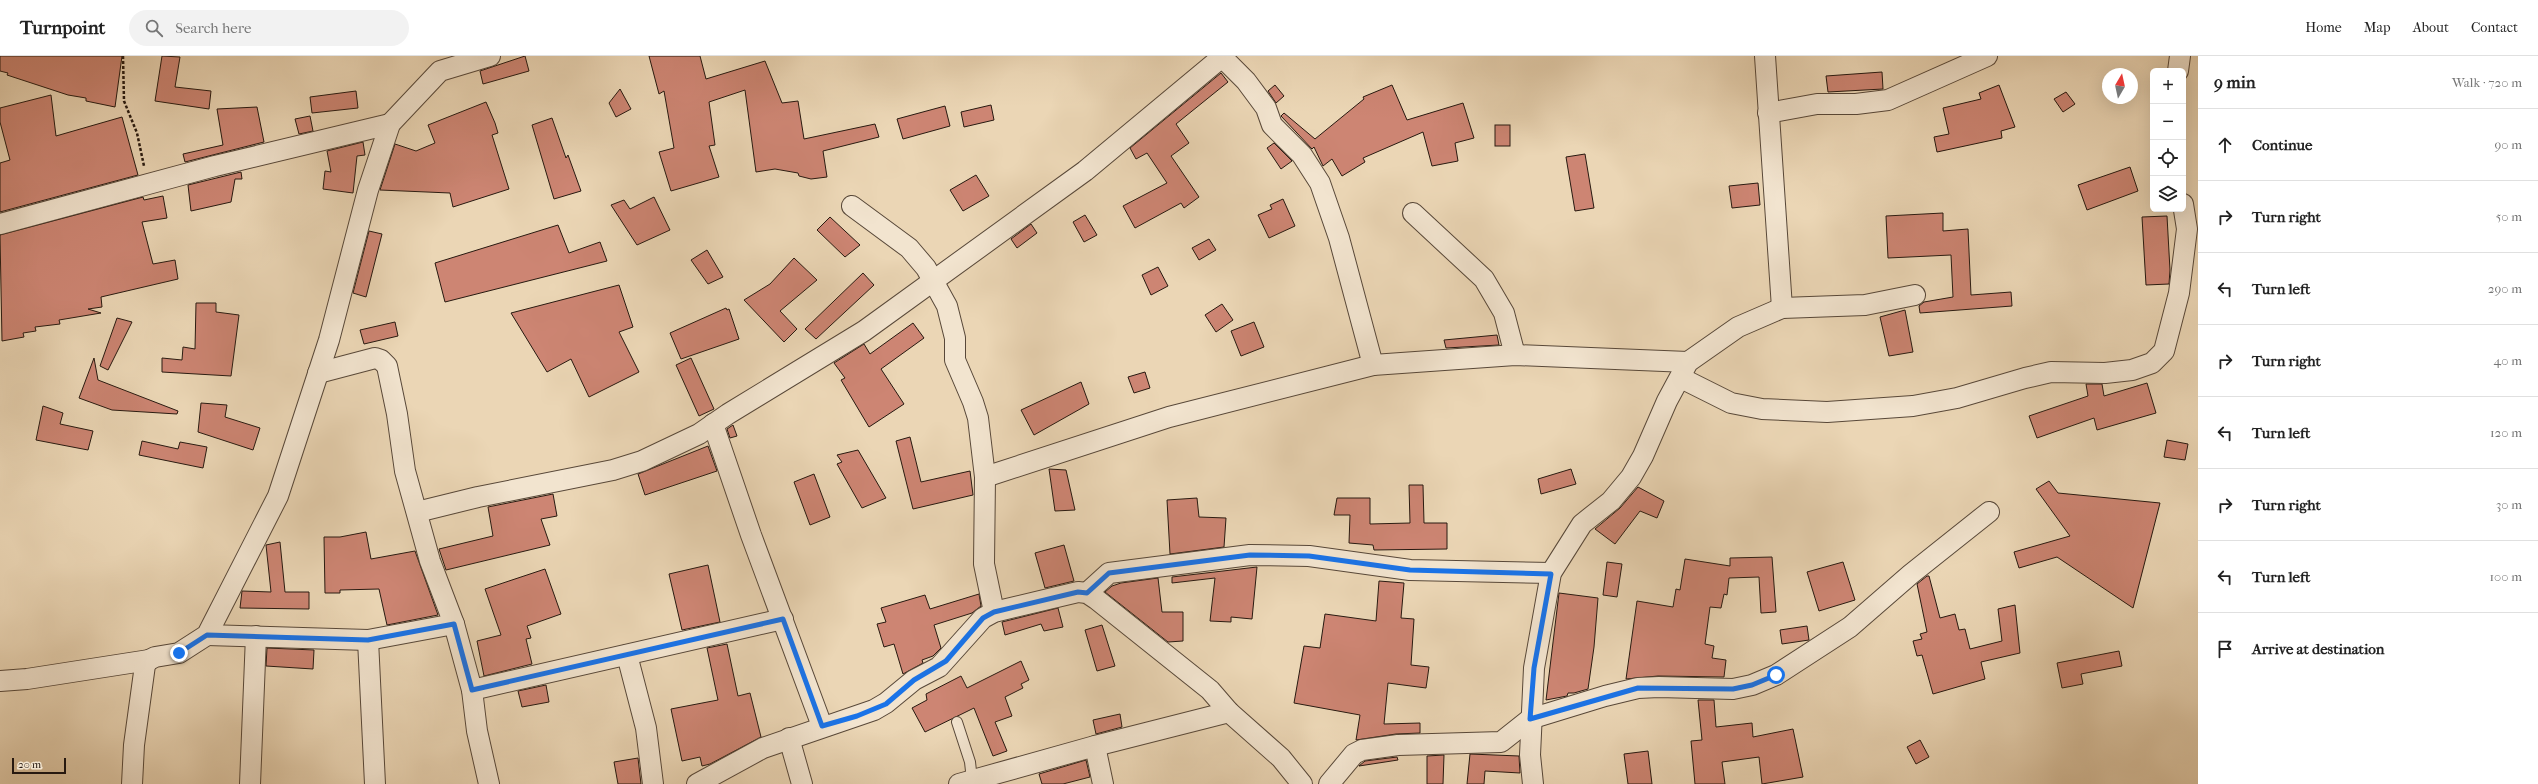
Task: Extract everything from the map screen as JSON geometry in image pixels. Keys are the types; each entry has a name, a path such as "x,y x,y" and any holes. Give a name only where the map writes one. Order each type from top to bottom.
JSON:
{"street":[{"path":"0,681 28,679 148,660 179,653 207,635 278,496 318,373 368,190 390,124 440,63 490,56"},
{"path":"417,512 478,497 613,470 642,461 699,434 864,331 1084,172 1216,62 1220,56 1246,81 1266,108 1272,125 1302,155 1320,183 1339,238 1373,365"},
{"path":"1765,56 1782,308"},
{"path":"1768,113 1817,104 1856,104 1888,100 1987,56"},
{"path":"2178,68 2180,56"},
{"path":"0,224 148,184 390,124"},
{"path":"852,206 909,248 933,280 947,306 955,338 955,360 974,402 985,477 984,564 994,612"},
{"path":"985,477 1169,417 1373,365 1515,355 1684,370 1731,403 1762,409 1827,412 1913,406 1957,398 2051,372 2105,373 2132,370 2152,363 2164,351 2179,293 2187,229 2184,212"},
{"path":"1413,213 1484,279 1504,313 1515,355"},
{"path":"1533,784 1530,755 1530,719 1534,668 1551,574 1582,524 1611,501 1631,477 1643,456 1667,401 1684,370 1738,327 1782,308 1864,305 1915,295"},
{"path":"318,373 375,358 381,360 387,366 397,414 405,471 430,562 454,624 472,690 477,731 489,784"},
{"path":"713,424 822,726"},
{"path":"1329,784 1354,754 1362,750 1398,745 1502,742 1530,719 1638,688 1733,689 1752,685 1776,675 1850,627 1911,574 1989,512"},
{"path":"1087,593 1109,573 1250,555 1309,556 1410,570 1551,574"},
{"path":"697,784 764,748 822,726 857,716 886,704 914,680 946,661 983,618 994,612 1078,592 1087,593 1210,690 1229,712 1282,758 1302,784"},
{"path":"472,690 783,619"},
{"path":"207,635 368,640 454,624"},
{"path":"254,784 256,636"},
{"path":"368,640 375,784"},
{"path":"626,655 646,728 653,784"},
{"path":"132,784 134,745 145,665 148,660"},
{"path":"968,783 1095,746 1229,712"},
{"path":"789,738 802,784"},
{"path":"1095,746 1102,784"}],"lane":[{"path":"957,722 970,762 968,783"}],"path":[{"path":"123,56 124,101 137,133 148,184"}],"building":[{"path":"0,56 122,56 115,107 86,101 86,98 68,95 7,75 8,73 0,71"},
{"path":"162,56 180,57 175,87 211,91 209,109 155,101"},
{"path":"525,56 529,71 483,84 480,71"},
{"path":"649,56 700,56 706,79 765,61 782,103 798,101 804,139 875,124 879,137 823,151 827,177 811,179 799,176 798,173 775,169 756,172 745,90 709,102 715,145 709,146 719,177 671,191 659,152 674,148 664,91 659,94"},
{"path":"1882,72 1883,89 1828,92 1826,76"},
{"path":"1221,73 1228,82 1176,124 1189,143 1171,156 1199,197 1184,208 1181,203 1135,228 1123,206 1167,183 1147,153 1136,159 1130,148"},
{"path":"1275,85 1284,96 1276,103 1268,91"},
{"path":"1392,85 1407,120 1463,103 1474,138 1455,143 1458,161 1432,166 1423,132 1363,158 1365,162 1342,176 1332,159 1323,166 1314,147 1312,149 1281,116 1284,113 1315,139 1364,99 1363,97"},
{"path":"1999,85 2015,127 2001,131 2002,138 1937,152 1934,137 1949,134 1943,108 1981,99 1979,93"},
{"path":"620,89 631,109 616,117 609,103"},
{"path":"356,91 358,108 312,113 310,97"},
{"path":"2066,92 2075,104 2063,112 2054,99"},
{"path":"51,95 56,136 122,117 138,175 0,212 0,163 10,160 0,122 0,108"},
{"path":"486,102 498,133 492,135 509,189 453,207 450,193 380,190 395,144 416,151 435,143 428,125"},
{"path":"991,105 994,120 964,127 961,112"},
{"path":"945,106 950,126 903,139 897,119"},
{"path":"257,107 264,142 185,162 183,154 223,145 217,109"},
{"path":"310,116 313,131 299,134 295,119"},
{"path":"552,118 566,158 568,155 581,191 554,199 532,125"},
{"path":"1495,125 1510,125 1510,146 1495,146"},
{"path":"363,142 365,155 357,156 353,193 323,189 325,171 331,172 327,151"},
{"path":"1274,143 1292,161 1281,169 1267,148"},
{"path":"1585,154 1594,208 1575,211 1566,157"},
{"path":"2130,167 2138,191 2087,210 2078,185"},
{"path":"241,172 242,179 235,179 231,202 191,211 188,185"},
{"path":"976,175 989,196 963,211 950,190"},
{"path":"1758,183 1760,205 1732,208 1729,186"},
{"path":"163,196 167,218 142,222 153,264 175,260 178,279 101,297 102,307 88,309 101,313 59,320 60,324 35,327 36,331 23,333 24,337 2,341 0,235 143,197 144,200"},
{"path":"654,197 670,230 637,245 611,205 624,200 630,209"},
{"path":"1283,199 1295,226 1269,238 1258,215 1272,209 1270,205"},
{"path":"1943,213 1943,231 1968,229 1971,295 2011,292 2012,306 1920,313 1919,306 1924,302 1953,297 1951,255 1888,258 1886,216"},
{"path":"1085,215 1097,235 1084,242 1073,222"},
{"path":"2167,216 2170,270 2169,284 2146,285 2142,217"},
{"path":"830,217 860,245 845,257 817,230"},
{"path":"1031,224 1037,233 1017,248 1011,239"},
{"path":"558,225 569,253 600,242 607,261 445,302 435,263"},
{"path":"369,231 382,234 366,297 353,293"},
{"path":"1209,239 1216,250 1199,260 1192,248"},
{"path":"707,250 723,277 708,284 691,260"},
{"path":"794,258 817,280 780,311 797,329 784,342 744,300 770,284"},
{"path":"1158,267 1168,286 1151,295 1142,275"},
{"path":"863,273 874,285 816,339 805,329"},
{"path":"619,285 633,327 619,332 639,372 589,397 571,359 547,372 511,313"},
{"path":"196,303 216,303 216,312 239,315 231,376 162,372 162,358 182,360 183,347 195,349"},
{"path":"1222,304 1233,320 1216,332 1205,315"},
{"path":"726,308 727,310 729,309 739,339 681,359 670,333"},
{"path":"1905,310 1913,352 1889,356 1880,317"},
{"path":"117,318 132,322 108,370 100,366"},
{"path":"395,322 398,336 364,344 360,330"},
{"path":"1254,322 1264,347 1241,356 1231,331"},
{"path":"913,323 924,338 881,369 904,404 869,427 841,380 845,378 834,363 864,344 870,354"},
{"path":"1497,335 1499,345 1446,348 1444,340"},
{"path":"94,358 98,380 178,411 177,414 112,410 79,398"},
{"path":"691,358 714,409 699,416 676,365"},
{"path":"1145,372 1150,388 1134,393 1128,377"},
{"path":"1081,382 1089,404 1034,435 1021,410"},
{"path":"2147,383 2156,413 2097,430 2094,418 2037,438 2029,416 2088,396 2086,384 2102,384 2104,396"},
{"path":"201,403 227,405 225,417 260,428 253,450 198,432"},
{"path":"43,406 63,413 60,424 93,431 88,450 36,440"},
{"path":"733,425 737,436 730,438 727,429"},
{"path":"910,437 921,482 970,471 973,495 913,509 896,441"},
{"path":"2167,440 2188,444 2185,460 2164,457"},
{"path":"142,441 178,449 180,442 207,447 203,468 139,455"},
{"path":"708,446 717,471 645,495 638,474"},
{"path":"858,450 886,498 862,508 837,464 842,462 837,455"},
{"path":"1049,469 1066,470 1075,510 1055,511"},
{"path":"1571,469 1576,484 1541,494 1538,479"},
{"path":"814,474 830,517 810,525 794,482"},
{"path":"2049,481 2058,493 2160,503 2133,608 2057,557 2019,568 2014,552 2070,536 2036,489"},
{"path":"1409,485 1423,485 1424,523 1447,523 1447,549 1374,550 1373,545 1349,543 1350,515 1334,515 1337,498 1370,498 1370,524 1410,523"},
{"path":"1638,487 1664,501 1657,518 1640,511 1615,544 1595,529 1620,508"},
{"path":"553,494 557,516 541,519 550,545 446,570 439,549 493,536 488,507"},
{"path":"1197,498 1199,517 1226,518 1224,547 1170,554 1167,500"},
{"path":"366,532 371,559 415,551 438,615 387,625 379,589 340,590 340,593 325,593 324,537 340,537"},
{"path":"280,542 285,592 309,592 309,609 240,608 242,591 271,592 266,545"},
{"path":"1064,545 1074,581 1045,588 1035,553"},
{"path":"1772,557 1776,612 1761,613 1759,577 1729,578 1727,595 1724,594 1721,608 1710,607 1705,644 1714,646 1712,658 1726,660 1724,677 1658,676 1626,679 1637,601 1673,607 1676,589 1680,590 1685,559 1730,566 1730,558"},
{"path":"1607,562 1622,564 1617,597 1603,595"},
{"path":"1843,562 1855,600 1819,611 1807,572"},
{"path":"708,565 720,622 682,630 669,574"},
{"path":"1257,567 1252,619 1231,617 1231,622 1210,621 1215,578 1172,583 1172,577"},
{"path":"545,569 561,614 527,626 531,638 526,639 532,664 484,676 477,641 501,635 485,589"},
{"path":"1929,576 1940,618 1955,614 1959,630 1965,629 1970,649 2002,641 1998,609 2015,605 2020,653 1981,662 1985,679 1933,694 1922,655 1917,656 1913,641 1922,639 1920,634 1927,632 1917,584"},
{"path":"1158,578 1162,612 1183,612 1183,641 1168,642 1105,592 1112,586 1121,583"},
{"path":"1379,581 1404,583 1401,618 1414,619 1411,665 1429,667 1426,688 1388,683 1384,724 1420,723 1420,733 1396,734 1356,740 1360,715 1294,703 1304,646 1320,648 1325,614 1376,621"},
{"path":"1559,593 1598,598 1594,647 1588,689 1568,693 1567,696 1546,700"},
{"path":"979,594 981,606 972,613 934,625 941,648 933,656 922,660 923,663 903,674 894,644 884,647 877,624 886,622 881,608 925,595 930,609"},
{"path":"1058,608 1063,627 1044,631 1041,624 1005,635 1002,622"},
{"path":"1102,625 1115,666 1097,671 1085,630"},
{"path":"1807,626 1809,640 1782,644 1780,630"},
{"path":"727,644 738,696 750,693 761,737 710,764 702,766 700,757 682,761 671,709 718,700 707,648"},
{"path":"267,648 314,650 313,669 266,666"},
{"path":"2119,651 2122,666 2081,674 2083,684 2062,688 2057,663"},
{"path":"1021,661 1029,680 1021,684 1023,688 1005,697 1012,716 995,722 1007,751 993,756 974,708 925,732 912,708 927,700 926,694 961,676 967,688"},
{"path":"546,685 549,702 522,707 518,691"},
{"path":"1698,700 1714,700 1716,727 1752,723 1753,737 1793,729 1803,777 1762,784 1759,757 1722,762 1725,784 1695,784 1691,741 1702,740"},
{"path":"1120,714 1122,727 1096,734 1093,720"},
{"path":"1920,740 1929,757 1916,764 1907,747"},
{"path":"1648,751 1652,784 1628,784 1624,754"},
{"path":"1470,754 1519,756 1520,773 1485,771 1484,784 1467,784"},
{"path":"1444,755 1443,784 1427,784 1427,756"},
{"path":"1397,757 1398,760 1359,766 1365,761"},
{"path":"638,758 641,784 618,784 614,762"},
{"path":"1086,760 1090,777 1063,784 1042,784 1039,774"}],"route":[{"path":"179,653 191,643 207,635 368,640 454,624 472,690 783,619 822,726 857,716 886,704 914,680 939,667 983,618 994,612 1078,592 1087,593 1109,573 1250,555 1309,556 1410,570 1551,574 1534,668 1530,719 1605,696 1638,688 1659,686 1714,690 1733,689 1752,685 1776,675"}]}
